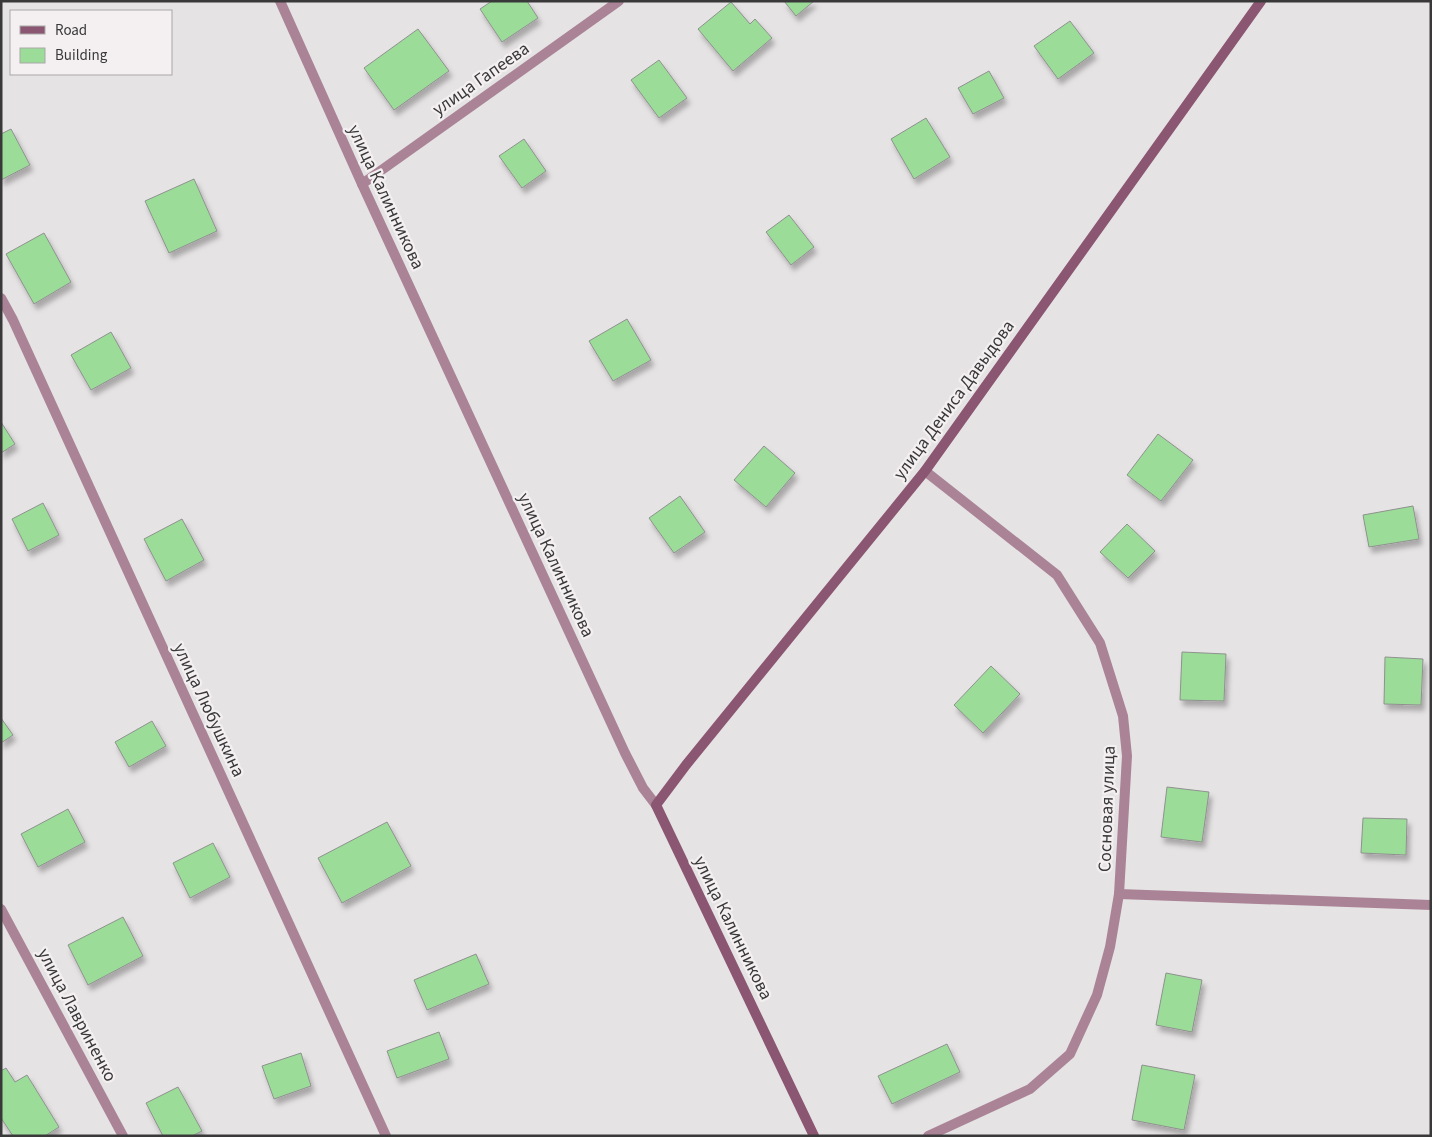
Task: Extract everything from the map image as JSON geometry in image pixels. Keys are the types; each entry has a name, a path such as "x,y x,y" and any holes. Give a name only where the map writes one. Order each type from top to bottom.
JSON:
{"main road":[{"name":"улица Дениса Давыдова","path":"656,805 686,765 925,471 1261,1"},
{"name":"улица Калинникова","path":"656,805 814,1136"}],"street":[{"name":"улица Калинникова","path":"280,1 362,184 625,753 643,788 656,805"},
{"name":"улица Гапеева","path":"362,184 619,1"},
{"name":"улица Любушкина","path":"1,298 17,329 386,1136"},
{"name":"Сосновая улица","path":"925,471 1057,575 1100,643 1123,716 1127,756 1119,894 1110,947 1097,996 1070,1054 1030,1089 928,1136"},
{"path":"1119,894 1431,905"},
{"name":"улица Лавриненко","path":"1,909 123,1136"}],"building":[{"path":"492,1 527,1 538,18 502,42 480,9"},
{"path":"784,1 814,1 796,16"},
{"path":"731,2 750,24 755,19 772,38 733,71 698,29"},
{"path":"1070,21 1094,53 1058,79 1034,46"},
{"path":"418,29 449,71 394,110 364,68"},
{"path":"659,60 687,98 659,118 631,80"},
{"path":"989,71 1004,98 973,114 958,88"},
{"path":"926,118 950,157 914,179 891,139"},
{"path":"11,129 30,165 1,180 1,134"},
{"path":"524,139 546,171 522,188 499,156"},
{"path":"194,179 217,231 169,253 145,201"},
{"path":"789,215 814,247 791,265 766,232"},
{"path":"44,233 71,282 34,304 6,254"},
{"path":"627,319 651,360 613,381 589,341"},
{"path":"111,332 131,368 91,390 71,355"},
{"path":"1,422 15,444 1,453"},
{"path":"1158,434 1193,460 1161,501 1127,475"},
{"path":"764,446 795,473 766,507 734,480"},
{"path":"680,496 705,532 674,553 649,518"},
{"path":"43,503 59,535 28,551 12,519"},
{"path":"1413,506 1419,539 1369,547 1363,515"},
{"path":"182,519 204,560 166,581 144,539"},
{"path":"1127,524 1155,551 1128,578 1100,552"},
{"path":"1182,652 1226,654 1224,701 1180,700"},
{"path":"1385,657 1423,659 1421,705 1384,704"},
{"path":"991,666 1020,694 983,733 954,705"},
{"path":"1,718 13,735 1,743"},
{"path":"152,721 166,746 129,767 115,742"},
{"path":"1167,787 1209,792 1202,842 1161,837"},
{"path":"68,809 85,842 38,867 21,834"},
{"path":"1363,818 1407,819 1406,855 1361,853"},
{"path":"387,822 411,866 342,903 318,858"},
{"path":"213,843 230,877 190,898 173,863"},
{"path":"123,917 143,956 88,985 68,945"},
{"path":"476,954 489,984 427,1010 414,980"},
{"path":"1166,973 1202,980 1192,1032 1156,1025"},
{"path":"439,1032 449,1059 397,1078 387,1051"},
{"path":"947,1044 960,1072 892,1104 878,1076"},
{"path":"301,1053 311,1086 274,1099 262,1066"},
{"path":"1142,1065 1195,1075 1184,1130 1132,1120"},
{"path":"6,1068 15,1082 27,1075 59,1127 45,1136 13,1136 1,1118 1,1071"},
{"path":"178,1087 202,1131 192,1136 163,1136 146,1103"}]}
